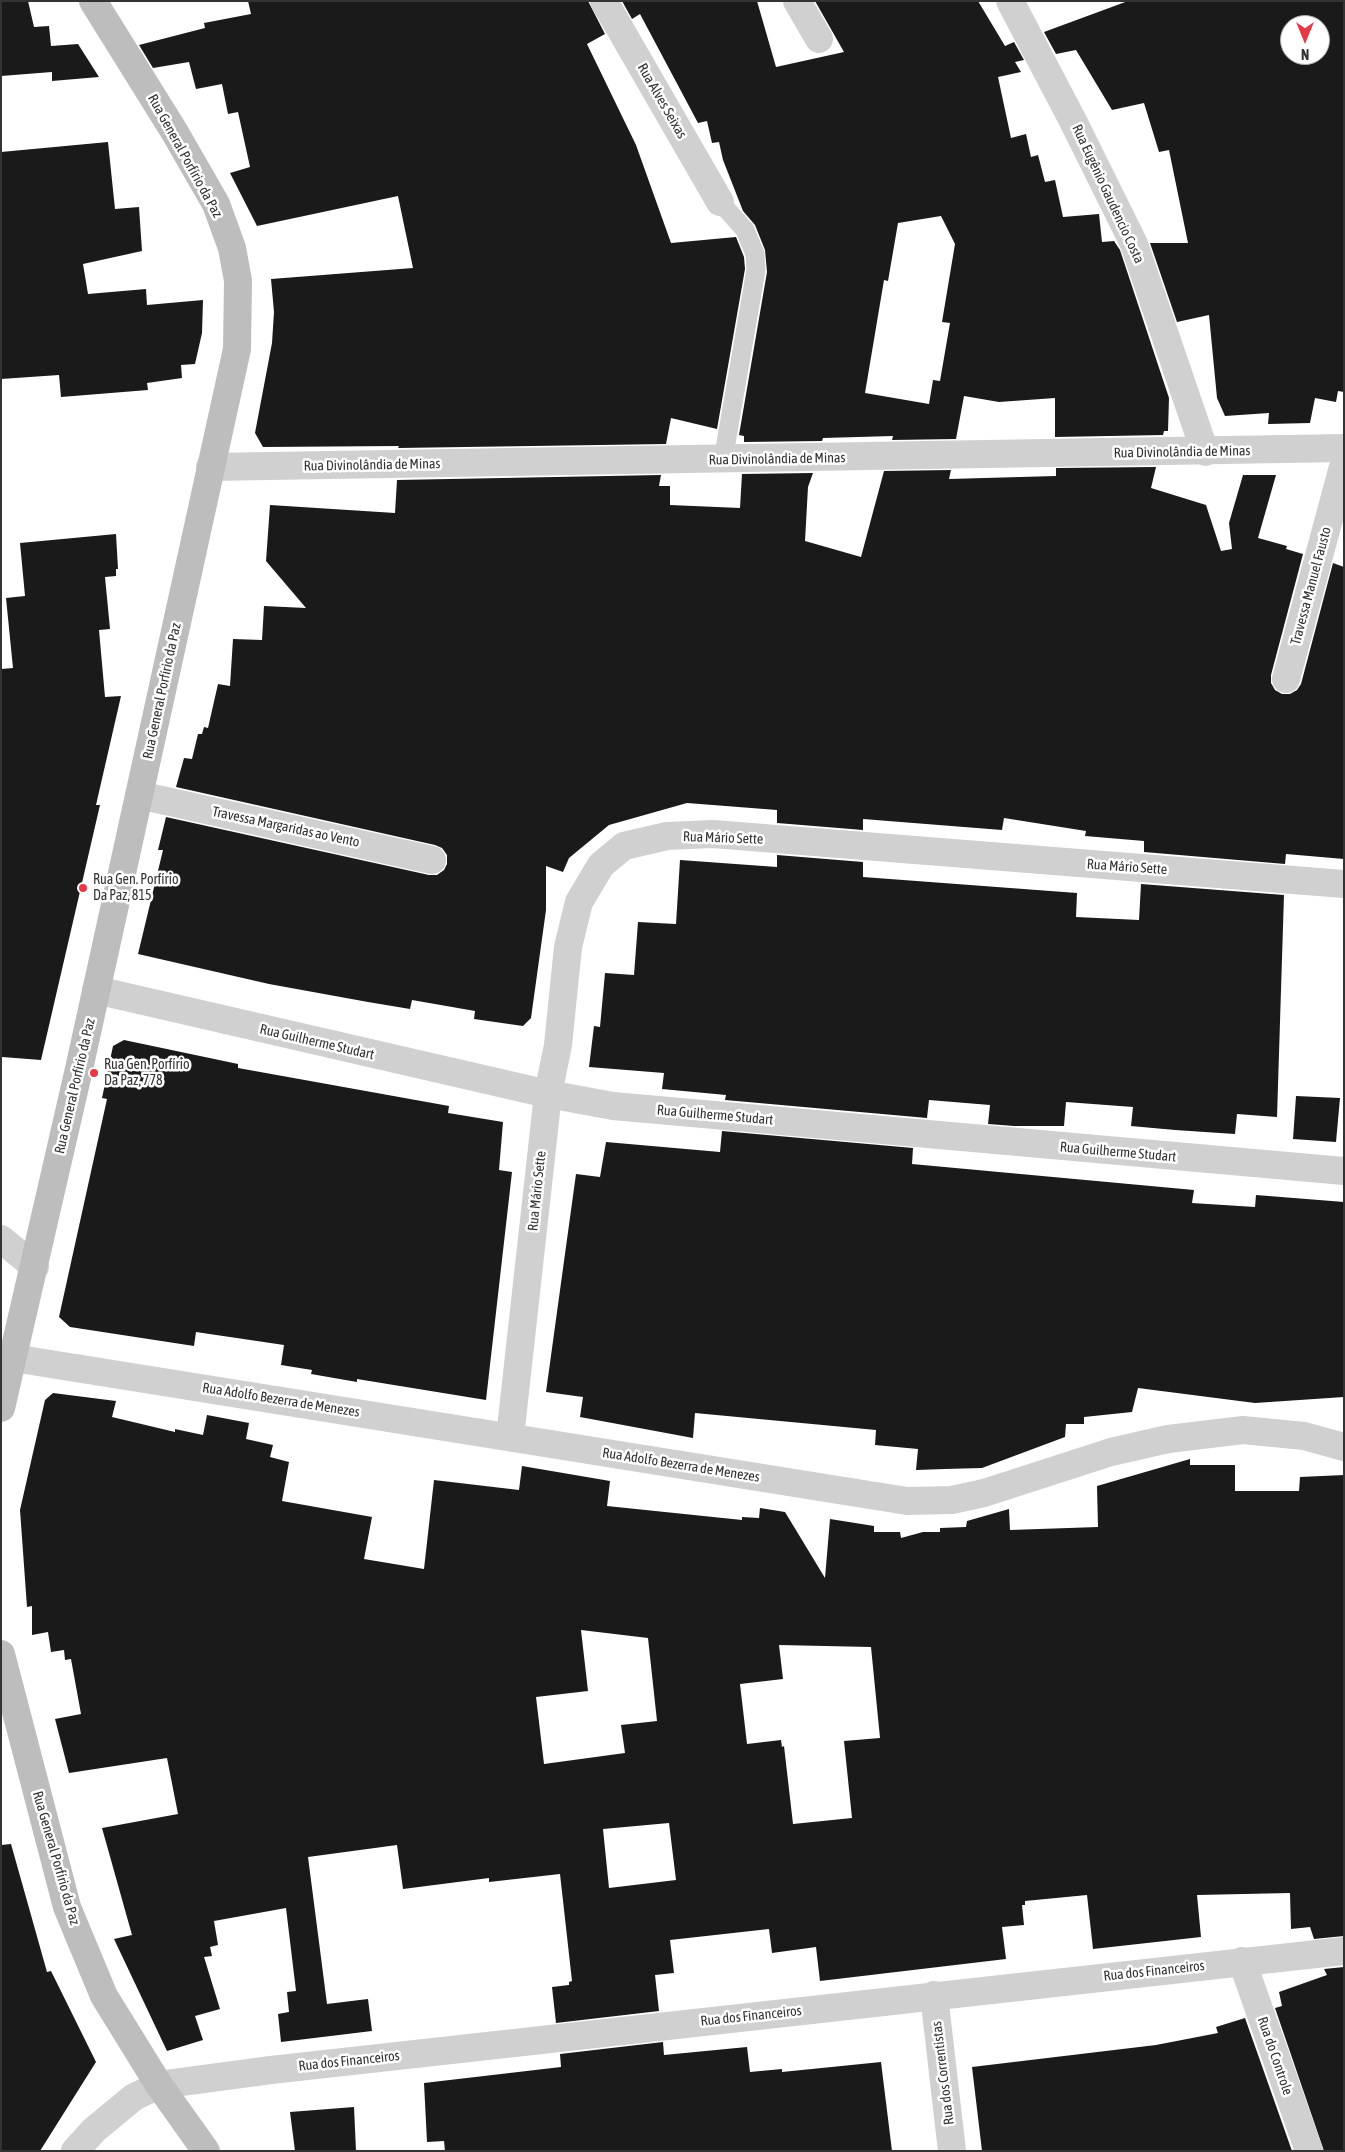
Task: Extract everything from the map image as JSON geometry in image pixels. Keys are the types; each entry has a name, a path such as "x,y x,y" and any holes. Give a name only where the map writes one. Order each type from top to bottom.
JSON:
{"street":[{"name":"Rua General Porfírio da Paz","path":"1,1408 35,1267 237,349 238,280 232,248 216,204 174,131 93,1"},
{"name":"Rua Alves Seixas","path":"604,1 720,202"},
{"path":"797,1 819,39"},
{"name":"Rua Eugênio Gaudencio Costa","path":"1010,1 1134,244 1205,452"},
{"name":"Rua Divinolândia de Minas","path":"210,467 1205,452 1344,448"},
{"name":"Travessa Manuel Fausto","path":"1286,679 1344,463"},
{"name":"Travessa Margaridas ao Vento","path":"139,795 432,860"},
{"name":"Rua Mário Sette","path":"510,1437 548,1094 558,1045 568,947 579,902 600,865 624,846 667,836 713,834 1344,884"},
{"name":"Rua Guilherme Studart","path":"96,990 548,1094 623,1107 1344,1171"},
{"path":"1,1239 35,1267"},
{"name":"Rua Adolfo Bezerra de Menezes","path":"13,1358 907,1501 952,1500 984,1493 1110,1452 1168,1439 1243,1430 1304,1436 1344,1447"},
{"name":"Rua General Porfírio da Paz","path":"1,1654 67,1906 104,1996 159,2085 206,2151"},
{"name":"Rua dos Financeiros","path":"75,2151 94,2130 134,2097 159,2085 271,2070 1344,1951"},
{"name":"Rua do Controle","path":"1242,1961 1309,2151"},
{"name":"Rua dos Correntistas","path":"934,1996 952,2151"}],"lane":[{"path":"720,202 745,230 755,254 756,270 723,460"}],"building":[{"path":"1,1 28,1 34,27 49,26 51,46 78,44 99,77 52,81 52,72 1,76"},
{"path":"248,1 588,1 605,34 587,44 636,145 671,243 736,237 744,257 745,269 717,429 671,418 666,444 398,448 399,446 263,447 255,433 272,343 274,312 271,279 413,268 398,196 257,226 230,173 250,167 238,112 228,114 222,84 196,89 189,62 153,68 139,45 205,28 204,23 251,14"},
{"path":"622,1 757,1 776,67 844,52 815,1 978,1 1005,46 1014,42 1024,60 1015,62 1021,72 998,77 1011,138 1026,134 1031,157 1038,155 1045,182 1055,180 1063,217 1099,214 1102,242 1114,241 1120,250 1169,398 1168,431 1164,431 1163,435 1055,437 1055,398 999,402 964,396 956,439 892,440 893,436 823,438 822,441 744,442 744,436 739,435 767,272 765,250 755,225 743,211 723,160 719,142 712,143 707,121 698,123 640,14 632,19","holes":["941,216 955,244 942,322 950,323 940,381 933,380 929,404 865,393 884,280 888,281 898,223"]},
{"path":"1128,1 1344,1 1344,392 1338,391 1336,402 1315,398 1310,423 1268,424 1269,413 1225,416 1217,398 1209,315 1177,322 1150,243 1188,243 1169,150 1159,152 1144,103 1112,110 1076,50 1056,54 1044,32"},
{"path":"108,142 115,209 139,207 142,251 83,264 88,294 146,289 147,305 203,300 202,333 195,364 181,365 182,378 147,383 148,390 61,397 59,375 1,379 1,152"},
{"path":"1156,467 1151,488 1206,505 1221,551 1232,549 1229,523 1243,475 1276,475 1258,538 1287,546 1286,549 1303,554 1271,675 1271,683 1275,690 1282,694 1290,694 1297,690 1301,684 1333,563 1344,567 1344,859 1286,854 1285,864 1144,852 1144,841 1085,836 1086,831 1004,818 1002,830 863,819 863,830 777,823 777,810 687,803 609,825 569,858 563,872 546,866 546,910 531,1018 523,1026 474,1019 475,1011 412,1000 410,1009 368,1002 269,984 138,954 163,850 158,850 166,817 429,875 437,875 444,870 447,864 447,855 442,848 435,845 176,787 184,758 192,759 198,734 202,734 204,727 208,728 218,684 230,686 233,639 262,640 264,606 306,608 266,561 270,505 395,513 397,480 661,475 659,486 670,486 670,505 740,508 742,474 813,473 808,487 805,541 861,557 884,471 951,470 949,479 1056,476 1056,468"},
{"path":"116,534 118,569 116,569 116,576 105,577 110,629 99,630 105,697 121,696 96,805 100,805 41,1060 2,1057 1,669 13,668 6,598 25,596 20,543"},
{"path":"777,855 863,862 863,877 1077,893 1076,917 1139,920 1141,884 1284,895 1277,1117 1237,1114 1235,1134 1175,1130 1131,1126 1133,1107 1066,1102 1064,1126 1014,1126 988,1124 990,1105 929,1100 927,1118 725,1100 726,1095 662,1089 664,1073 589,1067 594,1026 600,1027 605,973 634,975 638,922 676,924 680,860 777,867"},
{"path":"124,1040 238,1064 238,1068 449,1106 448,1113 503,1122 499,1170 512,1172 486,1400 357,1379 357,1382 311,1374 312,1370 281,1365 284,1345 196,1332 194,1346 70,1327 59,1317 107,1099 102,1098 113,1046"},
{"path":"1296,1096 1340,1098 1336,1142 1293,1139"},
{"path":"722,1131 913,1148 912,1164 1194,1190 1192,1203 1255,1207 1256,1195 1344,1202 1344,1397 1255,1403 1138,1388 1132,1412 1084,1417 1084,1424 1066,1424 1065,1437 982,1468 916,1470 918,1449 875,1445 876,1430 695,1413 693,1438 580,1417 583,1397 546,1392 576,1174 600,1177 606,1142 720,1152"},
{"path":"53,1393 116,1401 112,1417 175,1432 175,1429 203,1435 207,1415 249,1423 246,1439 273,1445 270,1457 289,1462 282,1501 372,1517 364,1559 424,1569 434,1480 519,1490 522,1466 610,1481 607,1506 742,1520 742,1517 759,1518 760,1508 785,1512 825,1578 830,1519 874,1526 874,1532 900,1532 901,1538 923,1532 940,1532 940,1528 966,1527 967,1521 1009,1509 1010,1530 1098,1527 1097,1486 1190,1459 1190,1465 1235,1465 1235,1491 1299,1491 1300,1477 1344,1475 1344,1936 1314,1939 1310,1927 1291,1929 1290,1893 1197,1895 1201,1937 1093,1949 1087,1895 1025,1901 1025,1905 1022,1905 1024,1925 1002,1927 1006,1959 820,1981 816,1947 772,1953 769,1929 670,1940 674,1973 655,1975 659,2011 556,2023 552,1987 569,1985 569,1982 572,1981 560,1874 489,1882 489,1878 403,1889 397,1845 308,1857 327,2004 368,1999 372,2031 281,2042 278,2014 289,2012 287,1992 296,1991 286,1908 214,1921 218,1945 210,1947 212,1956 204,1957 220,2009 195,2016 203,2040 167,2051 114,1939 132,1935 102,1828 178,1814 167,1758 69,1773 55,1719 81,1714 71,1659 65,1660 64,1650 51,1652 48,1632 32,1635 32,1606 27,1607 20,1510 45,1400","holes":["581,1630 648,1638 657,1721 621,1725 625,1753 544,1764 536,1697 588,1691","779,1645 871,1647 880,1738 844,1741 852,1818 793,1824 784,1746 782,1747 781,1740 747,1744 740,1684 783,1679","669,1823 676,1880 609,1888 603,1829"]},
{"path":"11,1844 47,1972 51,1971 96,2062 40,2151 1,2151 1,1845"},
{"path":"1344,1967 1344,2151 1324,2151 1275,2008 1282,2006 1279,1992 1327,1975 1324,1969"},
{"path":"1245,2018 1292,2151 982,2151 972,2067 1156,2045 1218,2033 1216,2027"},
{"path":"663,2042 664,2055 747,2047 750,2072 782,2069 782,2072 881,2062 892,2151 445,2151 444,2141 427,2142 424,2083 561,2067 560,2054"},
{"path":"354,2107 356,2151 295,2151 290,2112"}],"place":[{"name":"Rua Gen. Porfírio Da Paz, 815","path":"83,888"},
{"name":"Rua Gen. Porfírio Da Paz, 778","path":"94,1073"}]}
